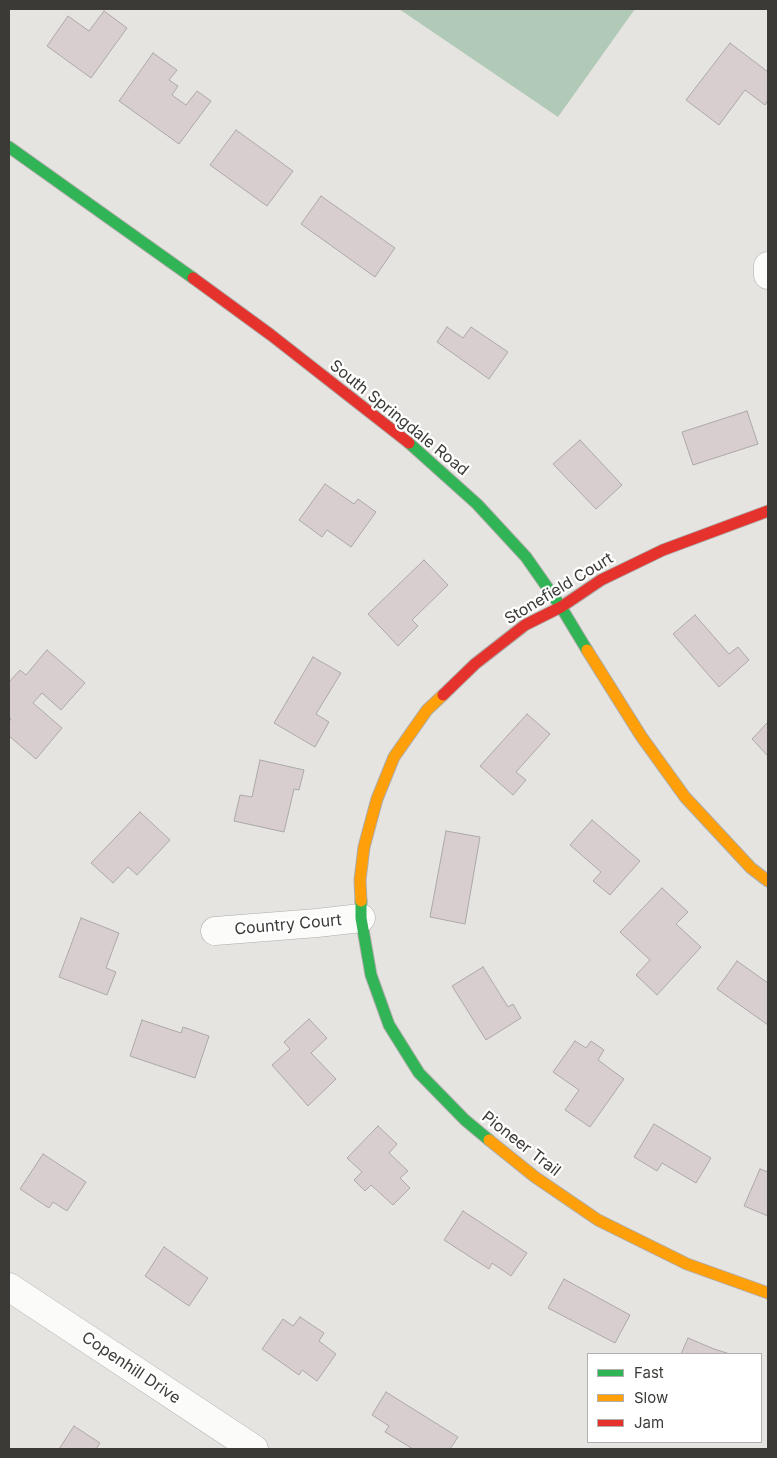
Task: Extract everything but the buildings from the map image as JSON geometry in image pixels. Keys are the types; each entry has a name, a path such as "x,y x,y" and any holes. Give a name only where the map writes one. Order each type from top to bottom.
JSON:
{"street":[{"name":"South Springdale Road","path":"9,147 140,239 271,335 418,450 477,504 526,557 561,607 641,736 685,798 752,868 768,881"},
{"path":"768,266 768,275"},
{"name":"Stonefield Court","path":"361,918 360,880 364,847 377,798 394,757 427,710 475,664 525,625 561,607 601,580 663,550 768,511"},
{"name":"Country Court","path":"215,931 361,918"},
{"name":"Pioneer Trail","path":"361,918 371,975 389,1025 418,1073 465,1120 535,1178 598,1220 687,1264 768,1293"},
{"name":"Copenhill Drive","path":"9,1287 222,1441 254,1449"}],"green space":[{"path":"399,9 635,9 558,117"}],"traffic: fast":[{"path":"9,147 193,278"},
{"path":"409,443 477,504 526,557 561,607 587,650"},
{"path":"361,901 361,918 371,975 389,1025 419,1073 465,1120 489,1140"}],"traffic: slow":[{"path":"587,650 641,736 685,797 751,868 768,881"},
{"path":"361,901 360,880 364,847 377,799 394,757 427,710 443,695"},
{"path":"489,1140 535,1177 598,1220 687,1264 768,1293"}],"traffic: jam":[{"path":"193,278 271,335 409,443"},
{"path":"443,695 475,664 525,625 561,607 601,580 663,550 768,511"}]}
